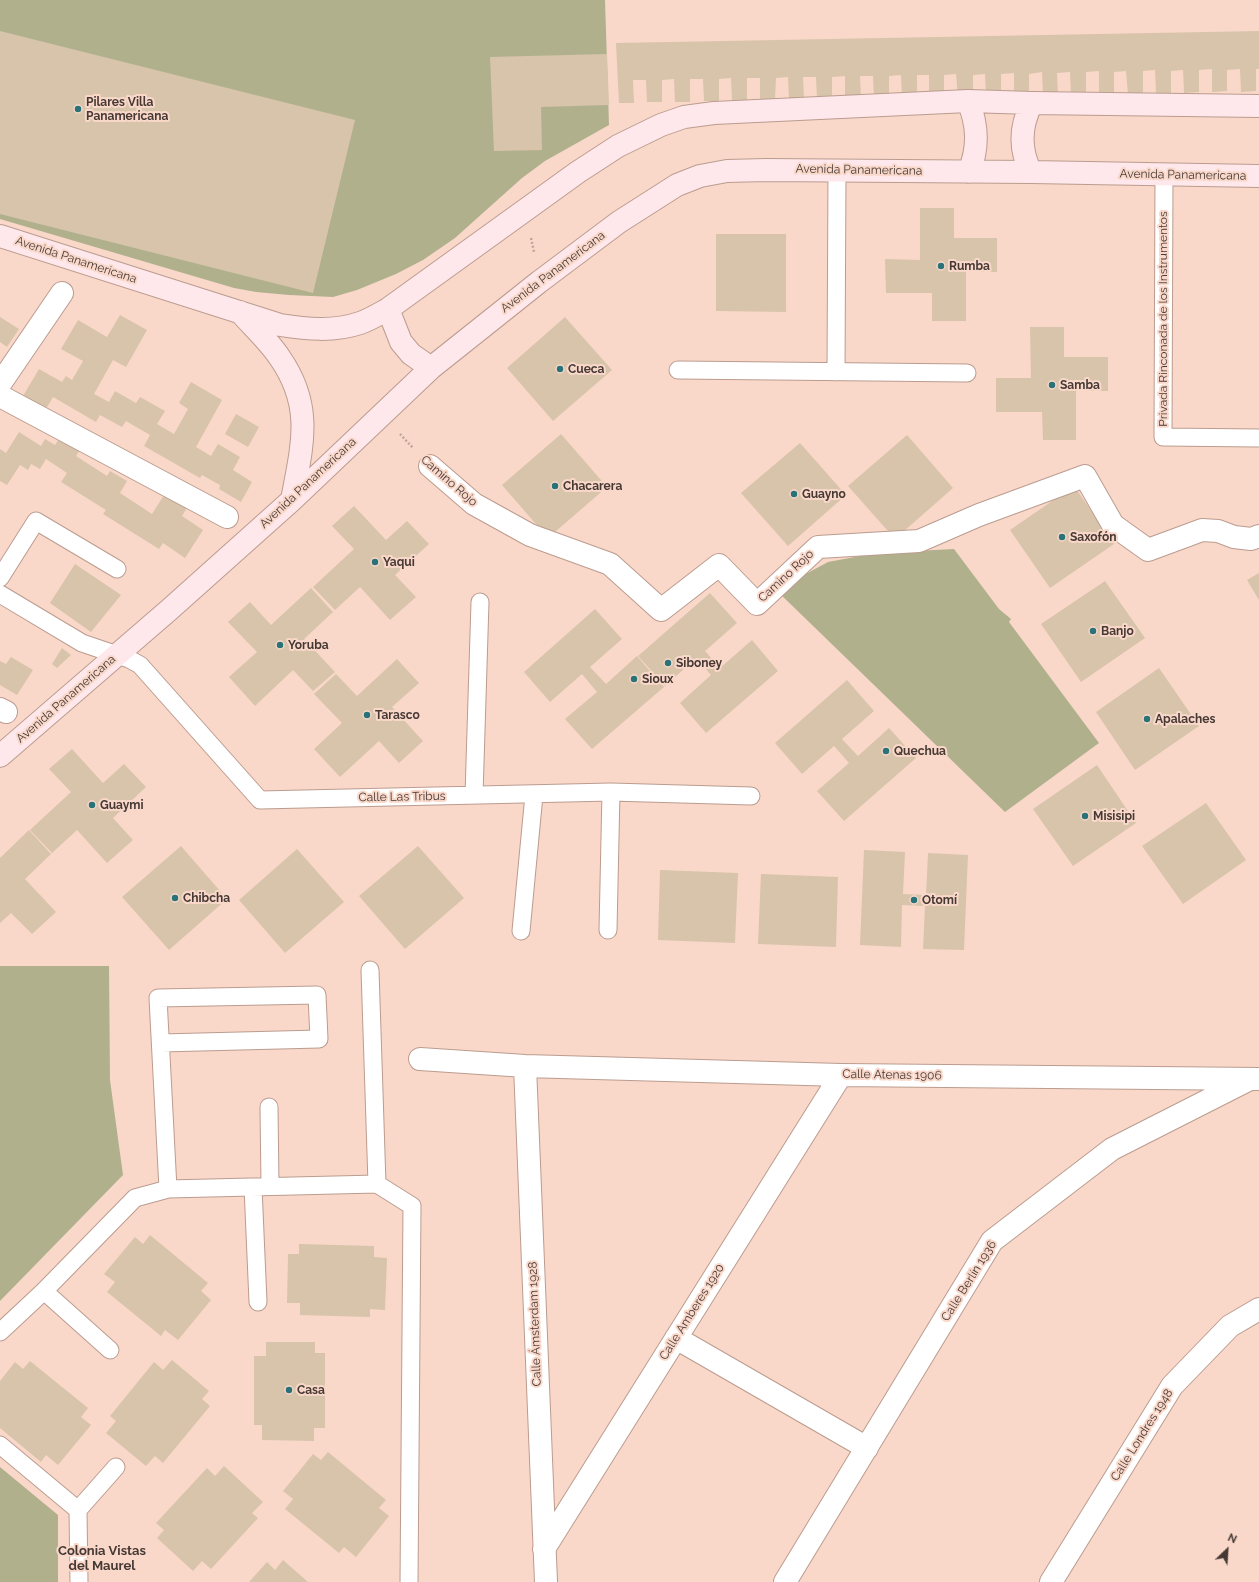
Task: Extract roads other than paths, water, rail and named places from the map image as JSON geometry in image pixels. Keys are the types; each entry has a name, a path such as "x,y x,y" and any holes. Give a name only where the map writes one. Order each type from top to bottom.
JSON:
{"street":[{"name":"Avenida Panamericana","path":"0,236 280,325 310,329 334,329 360,323 388,309 618,146 661,125 684,117 714,113 968,101 1259,106"},
{"path":"968,101 973,113 977,139 976,151 969,172"},
{"path":"1031,172 1023,152 1022,140 1026,115 1032,103"},
{"name":"Avenida Panamericana","path":"0,756 169,610 292,500 431,368 539,282 619,222 677,185 700,176 727,171 837,170 1259,176"},
{"path":"0,384 62,293"},
{"path":"388,309 401,342 411,354 431,368"},
{"path":"239,311 280,358 295,386 302,410 303,440 292,500"},
{"path":"0,396 226,517"},
{"name":"Camino Rojo","path":"430,466 474,504 530,536 610,564 661,610 719,564 757,604 818,547 919,541 979,515 1085,476 1113,525 1148,550 1202,530 1218,531 1234,537 1251,539 1259,536"},
{"name":"Calle Atenas 1906","path":"420,1059 525,1066 841,1075 1255,1079"},
{"name":"Calle Ámsterdam 1928","path":"525,1066 546,1582"},
{"name":"Calle Amberes 1920","path":"544,1549 841,1075"},
{"name":"Calle Berlín 1936","path":"785,1582 992,1241 1112,1149 1255,1079"},
{"name":"Calle Londres 1948","path":"1050,1582 1172,1386 1230,1326 1259,1309"},
{"path":"676,1338 867,1448"}],"lane":[{"path":"836,372 837,170"},
{"name":"Privada Rinconada de los Instrumentos","path":"1164,175 1163,438 1259,438"},
{"path":"678,370 966,373"},
{"path":"0,578 36,521 116,569"},
{"name":"Calle Las Tribus","path":"0,594 82,643 140,665 260,800 534,795 611,792 751,796"},
{"path":"474,795 480,602"},
{"path":"608,930 611,792"},
{"path":"520,931 534,795"},
{"path":"370,970 377,1184"},
{"path":"161,1043 319,1039 317,995 158,998 168,1189"},
{"path":"269,1107 270,1186"},
{"path":"0,1332 44,1291 135,1198 168,1189 377,1184 412,1206 409,1582"},
{"path":"253,1187 258,1302"},
{"path":"44,1291 110,1350"},
{"path":"0,1445 78,1510"},
{"path":"79,1582 78,1510 116,1467"}],"place":[{"name":"Pilares Villa Panamericana","path":"78,109"},
{"name":"Rumba","path":"941,266"},
{"name":"Cueca","path":"560,369"},
{"name":"Samba","path":"1052,385"},
{"name":"Chacarera","path":"555,486"},
{"name":"Guayno","path":"794,494"},
{"name":"Saxofón","path":"1062,537"},
{"name":"Yaqui","path":"375,562"},
{"name":"Banjo","path":"1093,631"},
{"name":"Yoruba","path":"280,645"},
{"name":"Siboney","path":"668,663"},
{"name":"Sioux","path":"634,679"},
{"name":"Tarasco","path":"367,715"},
{"name":"Apalaches","path":"1147,719"},
{"name":"Quechua","path":"886,751"},
{"name":"Guaymi","path":"92,805"},
{"name":"Misisipi","path":"1085,816"},
{"name":"Chibcha","path":"175,898"},
{"name":"Otomí","path":"914,900"},
{"name":"Casa","path":"289,1390"}],"district":[{"name":"Colonia Vistas del Maurel","path":"102,1558"}]}
